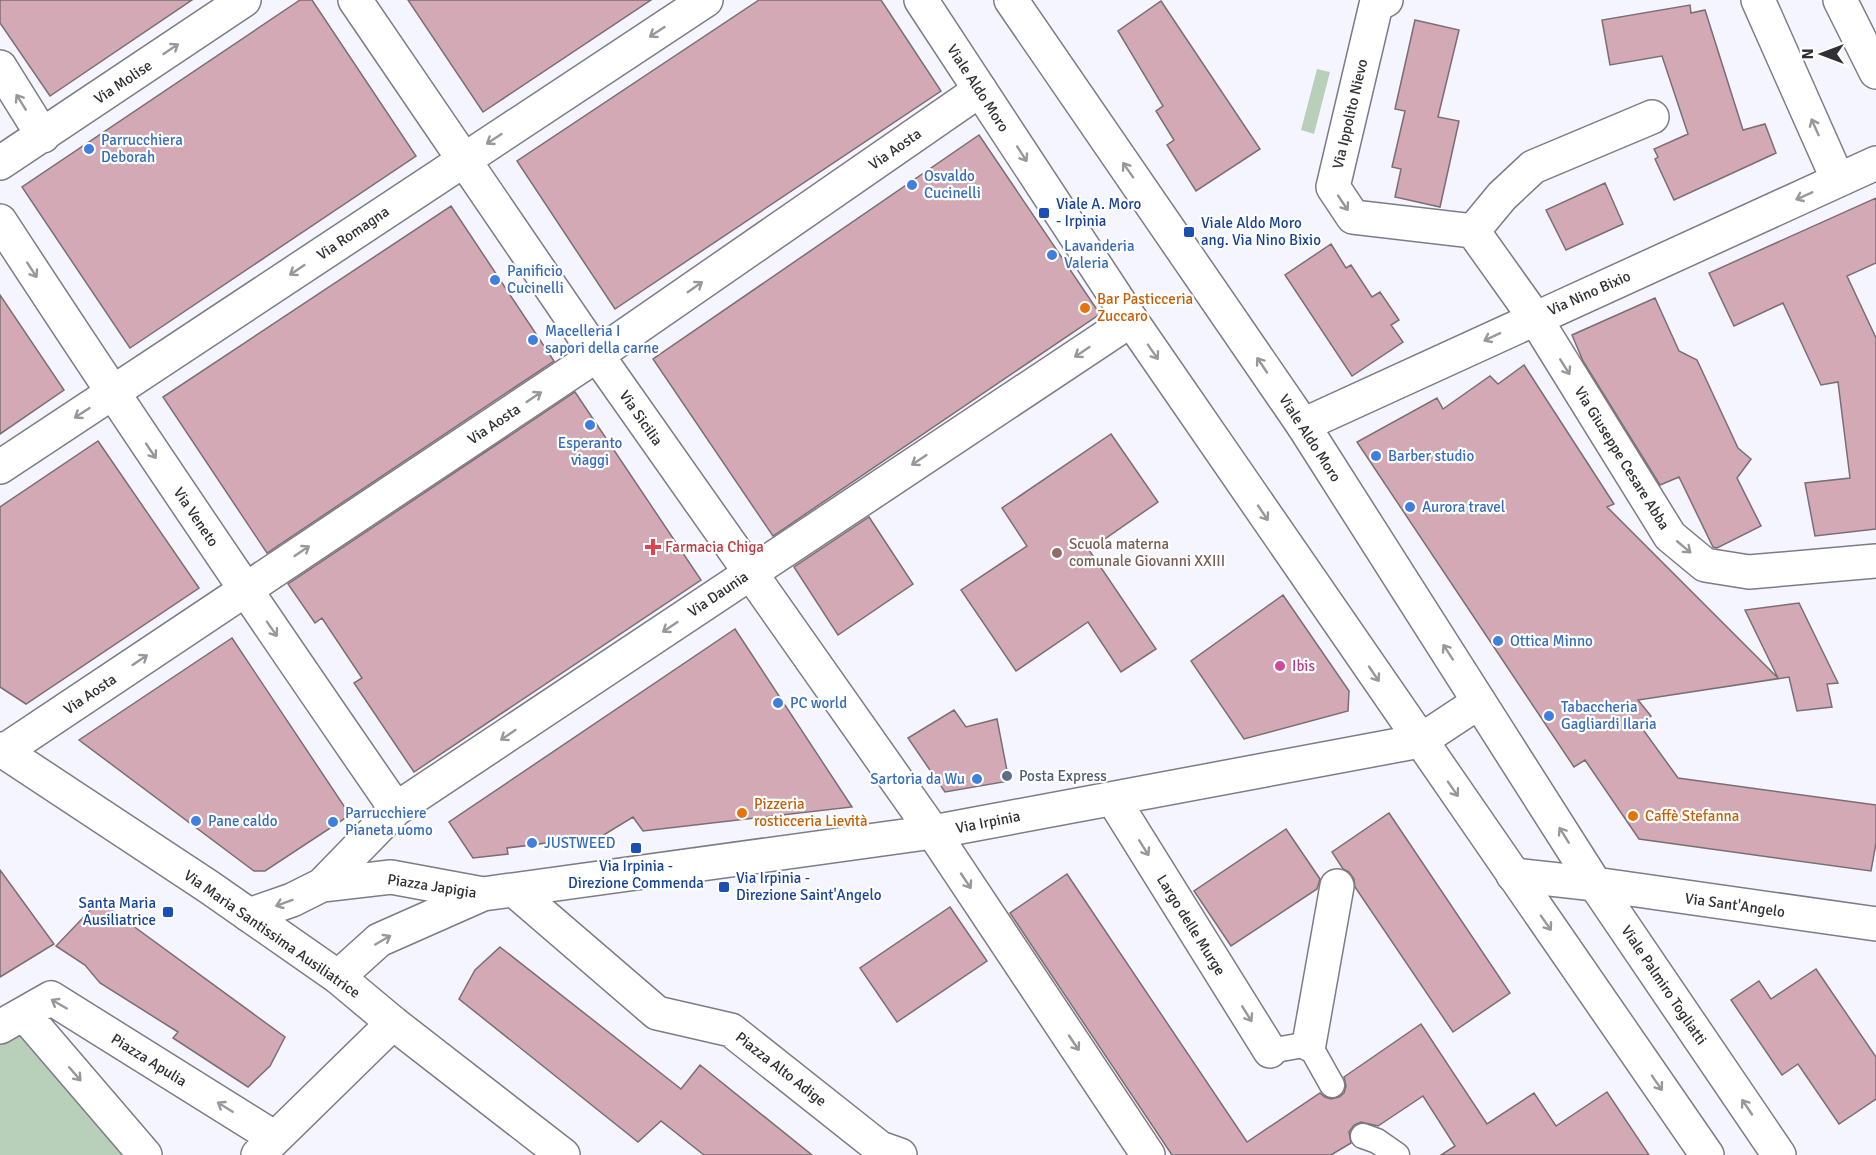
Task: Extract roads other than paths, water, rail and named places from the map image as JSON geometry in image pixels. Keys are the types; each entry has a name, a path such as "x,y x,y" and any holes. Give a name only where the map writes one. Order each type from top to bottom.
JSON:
{"street":[{"name":"Via Molise","path":"0,163 244,0"},
{"name":"Via Sicilia","path":"355,0 597,355 933,832"},
{"name":"Via Romagna","path":"0,467 706,0"},
{"name":"Viale Aldo Moro","path":"921,0 1131,320 1420,741"},
{"name":"Viale Aldo Moro","path":"1011,0 1303,425 1595,884"},
{"path":"1758,0 1838,180"},
{"path":"1840,0 1876,72"},
{"name":"Via Ippolito Nievo","path":"1378,2 1333,187 1353,217 1473,231"},
{"path":"0,68 43,136"},
{"name":"Via Aosta","path":"2,750 597,355 980,90"},
{"path":"1534,318 1473,231 1502,196 1533,167 1653,117"},
{"name":"Via Nino Bixio","path":"1303,425 1876,163"},
{"name":"Via Veneto","path":"0,221 112,393 396,809"},
{"name":"Via Giuseppe Cesare Abba","path":"1534,318 1670,536 1705,565 1749,572 1876,561"},
{"name":"Via Daunia","path":"396,809 1131,320"},
{"name":"Via Irpinia","path":"499,892 933,832 1420,741 1479,702"},
{"path":"1420,741 1707,1155"},
{"name":"Via Maria Santissima Ausiliatrice","path":"2,750 338,977 562,1155"},
{"name":"Largo delle Murge","path":"1113,799 1270,1051"},
{"name":"Piazza Japigia","path":"249,915 292,900 322,885 396,809"},
{"path":"933,832 1148,1155"},
{"path":"1513,875 1595,884"},
{"name":"Piazza Japigia","path":"322,885 391,878 499,892"},
{"name":"Via Sant'Angelo","path":"1595,884 1876,924"},
{"name":"Viale Palmiro Togliatti","path":"1595,884 1779,1155"},
{"path":"1309,1044 1337,886"},
{"name":"Piazza Japigia","path":"338,977 379,940 499,892"},
{"name":"Piazza Alto Adige","path":"499,892 657,1012 731,1030 879,1148 900,1155"},
{"name":"Piazza Apulia","path":"145,1155 12,1021 51,998 266,1146 393,1023"}],"lane":[{"path":"1270,1051 1309,1044 1332,1085"},
{"path":"1363,1136 1377,1141 1397,1155"}],"place":[{"name":"Parrucchiera Deborah","path":"89,149"},
{"name":"Osvaldo Cucinelli","path":"912,185"},
{"name":"Viale A. Moro - Irpinia","path":"1044,213"},
{"name":"Viale Aldo Moro ang. Via Nino Bixio","path":"1189,232"},
{"name":"Lavanderia Valeria","path":"1052,255"},
{"name":"Panificio Cucinelli","path":"495,280"},
{"name":"Bar Pasticceria Zuccaro","path":"1085,308"},
{"name":"Macelleria I sapori della carne","path":"533,340"},
{"name":"Esperanto viaggi","path":"590,425"},
{"name":"Barber studio","path":"1376,456"},
{"name":"Aurora travel","path":"1410,507"},
{"name":"Farmacia Chiga","path":"653,547"},
{"name":"Scuola materna comunale Giovanni XXIII","path":"1057,553"},
{"name":"Ottica Minno","path":"1498,641"},
{"name":"Ibis","path":"1280,666"},
{"name":"PC world","path":"778,703"},
{"name":"Tabaccheria Gagliardi Ilaria","path":"1549,716"},
{"name":"Posta Express","path":"1007,776"},
{"name":"Sartoria da Wu","path":"977,779"},
{"name":"Pizzeria rosticceria Lievità","path":"742,813"},
{"name":"Caffè Stefanna","path":"1633,816"},
{"name":"Pane caldo","path":"196,821"},
{"name":"Parrucchiere Pianeta uomo","path":"333,822"},
{"name":"JUSTWEED","path":"532,843"},
{"name":"Via Irpinia - Direzione Commenda","path":"636,848"},
{"name":"Via Irpinia - Direzione Saint'Angelo","path":"724,887"},
{"name":"Santa Maria Ausiliatrice","path":"168,912"}]}
